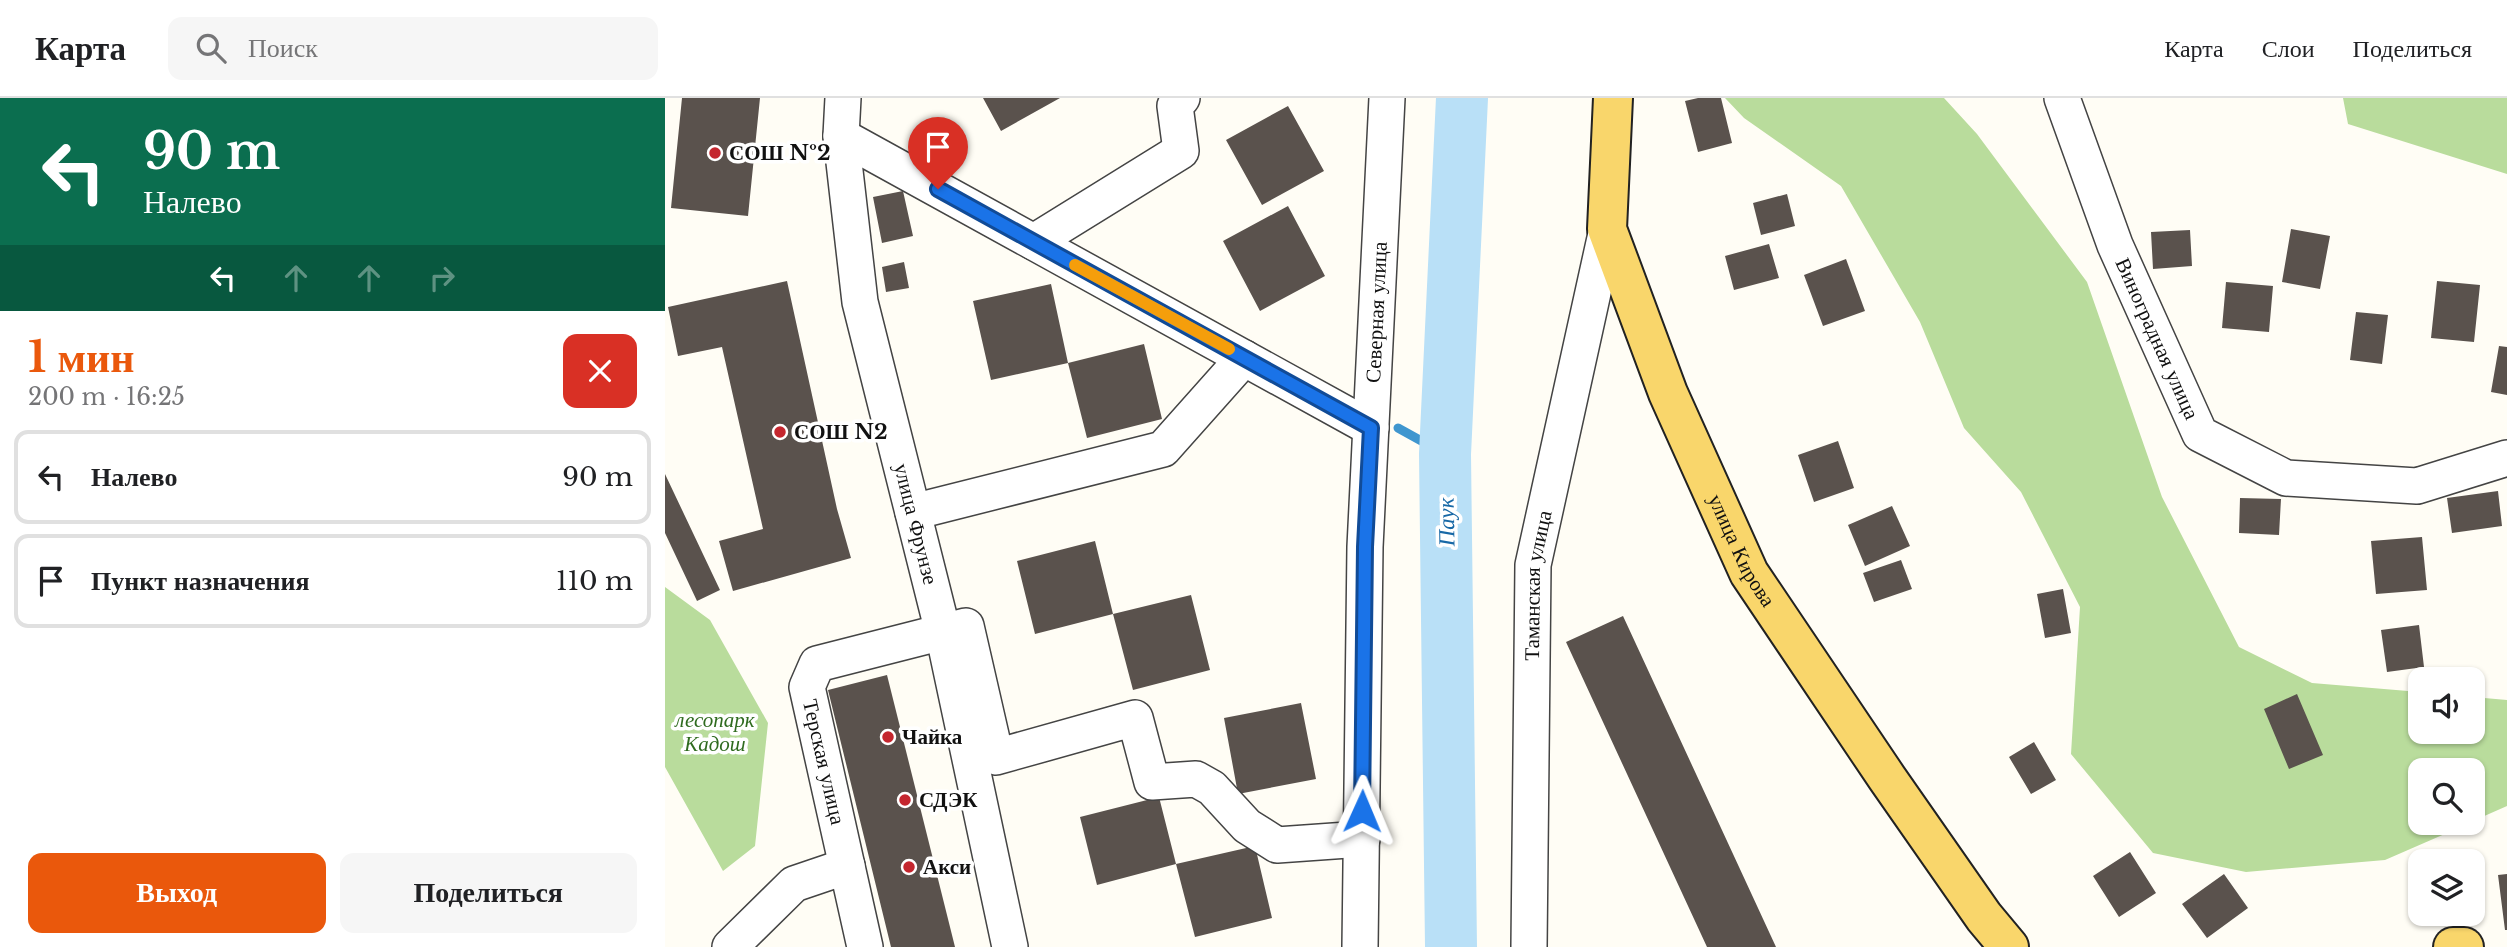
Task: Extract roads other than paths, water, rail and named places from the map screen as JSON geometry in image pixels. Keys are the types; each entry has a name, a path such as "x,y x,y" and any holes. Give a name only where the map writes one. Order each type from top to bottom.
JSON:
{"main road":[{"name":"улица Кирова","path":"1613,98 1607,229 1668,393 1749,573 1887,778 1984,917 2009,947"},
{"path":"2453,947 2463,947"}],"street":[{"name":"улица Фрунзе","path":"843,98 841,136 860,302 943,632 1010,947"},
{"path":"1034,242 1181,151 1175,106 1182,98"},
{"name":"Северная улица","path":"1360,947 1365,547 1387,98"},
{"name":"Виноградная улица","path":"2062,98 2115,245 2200,434 2286,478 2417,486 2507,458"},
{"path":"841,136 1371,428"},
{"name":"Таманская улица","path":"1529,947 1533,565 1607,229"},
{"path":"913,512 1163,449 1244,358"},
{"path":"943,632 966,626 996,757 1135,718 1152,782 1196,779 1212,788 1247,825 1277,845 1361,839"},
{"name":"Терская улица","path":"865,947 807,687 817,664 943,632"},
{"path":"730,947 794,884 847,866"}],"waterway":[{"name":"Паук","path":"1451,947 1445,454 1462,98"},
{"path":"1398,428 1445,454"}],"place":[{"name":"СОШ №2","path":"715,153"},
{"name":"СОШ N2","path":"780,432"},
{"name":"Чайка","path":"888,737"},
{"name":"СДЭК","path":"905,800"},
{"name":"Акси","path":"909,867"}],"park label":[{"name":"лесопарк Кадош","path":"715,732"}]}
